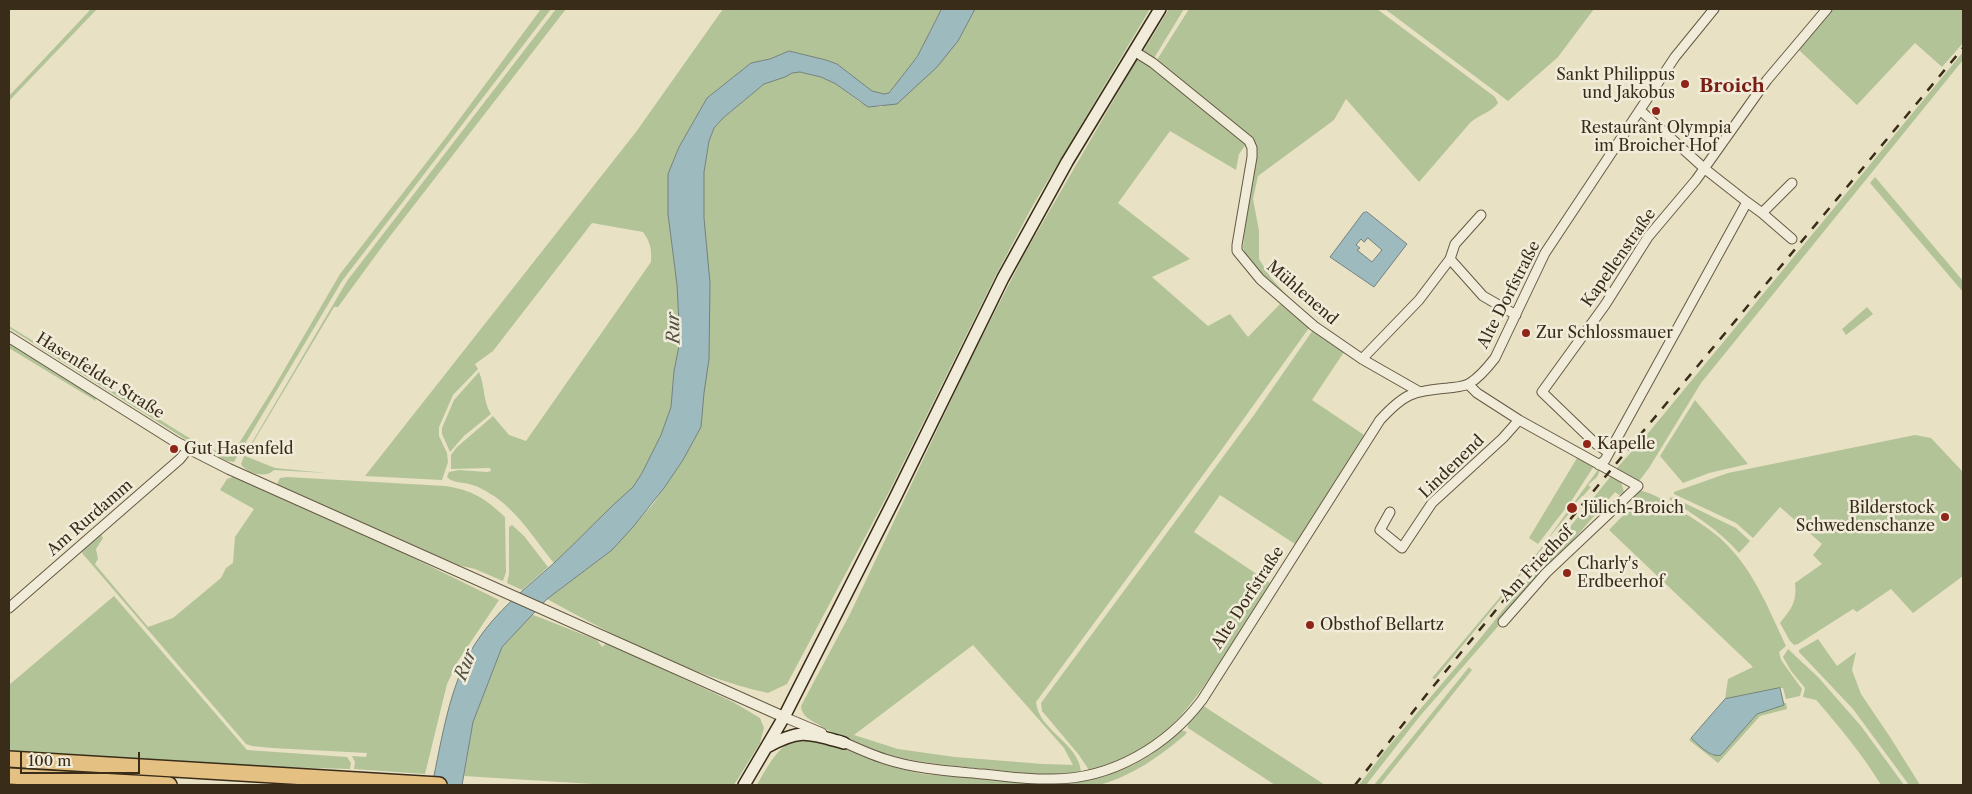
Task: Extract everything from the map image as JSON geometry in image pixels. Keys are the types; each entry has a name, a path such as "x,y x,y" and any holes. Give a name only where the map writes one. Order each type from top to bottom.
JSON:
{"highway":[{"path":"9,759 438,785"},
{"path":"9,776 169,785"}],"main road":[{"path":"744,785 784,716 895,498 1003,278 1067,162 1160,9"},
{"path":"766,748 792,735 801,734 811,734 844,742"}],"street":[{"name":"Alte Dorfstraße","path":"784,716 886,760 903,764 1030,778 1074,778 1093,774 1114,767 1150,749 1175,731 1202,700 1380,420 1400,400 1418,391 1469,385 1483,373 1495,358 1545,253 1675,57 1714,9"},
{"path":"1705,169 1767,80 1827,9"},
{"name":"Mühlenend","path":"1134,51 1153,63 1249,141 1252,148 1252,157 1246,180 1237,245 1238,250 1260,279 1314,326 1362,358 1418,391"},
{"path":"1640,111 1705,169 1792,239"},
{"name":"Kapellenstraße","path":"1608,452 1596,444 1542,392 1605,305 1648,237 1705,169"},
{"path":"1762,213 1792,183"},
{"path":"1469,385 1519,420 1598,466 1605,460 1747,202"},
{"path":"1362,358 1419,300 1450,259 1455,244 1481,215"},
{"path":"1450,259 1483,296 1516,315"},
{"name":"Hasenfelder Straße","path":"9,337 188,449 266,487 784,716"},
{"name":"Lindenend","path":"1390,512 1380,530 1402,548 1432,503 1503,438 1519,420"},
{"name":"Am Rurdamm","path":"9,608 180,459 188,449"},
{"name":"Am Friedhof","path":"1502,622 1546,573 1638,486 1598,466"}],"green space":[{"path":"91,9 97,9 9,101 9,96"},
{"path":"541,9 551,9 342,281 234,462 227,461 193,444 9,328 9,326 186,436 228,457 235,444 238,445 273,389 340,274 447,136"},
{"path":"556,9 566,9 384,244 338,307 334,307 245,456 275,468 326,473 274,470 266,474 256,474 247,470 241,464 244,456 347,281"},
{"path":"723,9 942,9 917,57 889,93 884,94 872,91 837,64 789,51 770,59 751,63 707,98 679,147 668,174 668,214 677,285 680,341 674,371 671,407 661,435 633,487 554,563 519,519 503,503 479,487 454,481 447,477 449,472 459,470 491,471 490,468 451,469 451,455 457,447 493,416 509,435 526,441 651,262 650,246 643,232 592,223 493,351 475,364 478,369 453,395 439,427 439,436 447,453 448,462 442,480 365,476 636,132"},
{"path":"975,9 1150,9 1032,207 996,275 888,494 787,684 768,693 710,676 654,654 600,628 547,599 612,550 653,504 683,460 701,427 704,393 704,172 709,141 714,128 723,118 764,84 792,73 800,72 821,77 836,84 861,103 881,107 958,41"},
{"path":"1169,9 1184,9 1153,60 1145,56 1144,50"},
{"path":"1189,9 1377,9 1495,97 1498,103 1470,123 1419,182 1346,99 1334,120 1258,176 1253,199 1259,231 1259,259 1271,278 1295,304 1252,264 1246,256 1243,247 1254,145 1155,63"},
{"path":"1385,9 1594,9 1558,57 1508,101"},
{"path":"1831,9 1963,9 1963,43 1942,67 1915,43 1857,105 1799,50 1807,37"},
{"path":"1963,52 1963,60 1701,383 1649,468 1639,481 1635,482 1616,469 1649,432"},
{"path":"1138,58 1153,66 1247,143 1239,154 1236,170 1170,131 1118,203 1190,259 1152,277 1208,326 1230,314 1248,337 1280,304 1309,328 1036,702 1038,712 1044,721 1066,744 1079,762 1081,772 1060,774 1039,774 951,766 885,754 842,738 808,718 801,710 801,706 850,614 972,356 1025,253","holes":["973,645 1064,748 1073,765 955,757 898,749 854,735"]},
{"path":"1875,177 1963,281 1963,292 1870,183"},
{"path":"1867,307 1873,314 1846,335 1842,329"},
{"path":"1313,330 1344,352 1312,400 1364,435 1295,544 1220,495 1194,532 1270,583 1209,679 1190,705 1168,729 1130,756 1089,770 1079,755 1042,711 1041,703 1254,415"},
{"path":"9,342 94,395 96,401 9,348"},
{"path":"479,372 488,409 491,414 464,436 450,452 442,434 442,428 454,400"},
{"path":"1695,400 1748,464 1709,473 1683,483 1660,456"},
{"path":"1915,435 1931,438 1963,472 1963,576 1913,613 1891,589 1857,612 1853,609 1794,645 1780,623 1793,604 1795,583 1822,564 1813,555 1822,544 1780,507 1753,538 1736,523 1674,494 1674,492 1728,473"},
{"path":"1577,458 1594,466 1572,500 1538,544 1529,538"},
{"path":"1600,470 1597,477 1588,485 1591,487 1547,540 1550,542 1548,545 1546,544 1435,679 1432,678 1538,552 1597,471"},
{"path":"1611,476 1621,482 1624,492 1619,495 1615,492 1420,716 1366,785 1359,785 1388,747 1474,646"},
{"path":"233,477 379,541 499,600 458,661 447,684 425,774 354,769 355,762 352,756 366,757 367,753 272,748 246,744 82,553 100,533 103,538 96,549 98,559 95,564 148,627 173,618 221,578 226,568 233,563 235,537 254,509 220,490 227,479"},
{"path":"280,478 445,486 478,496 505,517 506,572 503,581 475,569 458,565 276,486"},
{"path":"1639,490 1662,499 1719,537 1747,569 1786,646 1779,652 1781,660 1802,689 1800,696 1786,699 1783,688 1780,688 1725,699 1728,679 1753,667 1609,530 1636,502 1631,497"},
{"path":"1672,497 1736,528 1750,541 1739,553 1724,537 1706,523 1669,499"},
{"path":"512,525 524,536 548,567 522,590 507,583 509,574 509,527"},
{"path":"114,596 247,750 347,757 351,763 350,769 246,766 9,753 9,685"},
{"path":"531,614 597,640 602,647 607,643 733,702 760,718 764,728 760,743 734,785 609,785 464,776 473,722 502,647"},
{"path":"1818,639 1837,666 1856,652 1852,670 1861,694 1920,785 1909,785 1853,709 1799,652 1799,650"},
{"path":"1788,649 1818,677 1861,726 1904,785 1881,785 1859,753 1818,702 1803,697 1805,688 1791,671 1783,657"},
{"path":"1469,667 1472,670 1380,785 1374,785"},
{"path":"1786,703 1787,709 1760,716 1718,763 1689,740 1691,738 1712,755 1721,755 1757,714 1784,705"},
{"path":"1202,705 1325,785 1275,785 1188,728 1187,722"},
{"path":"1181,730 1187,732 1185,735 1155,758 1134,771 1099,785 757,785 778,752 784,746 797,739 815,739 826,742 886,765 923,774 1044,784 1079,782 1113,773 1151,755"}],"water":[{"name":"Rur","path":"942,9 975,9 958,41 937,67 897,104 868,107 836,84 821,77 800,72 792,73 764,84 723,118 714,128 709,141 704,172 704,218 710,283 709,359 701,427 683,460 664,488 633,527 612,550 547,599 502,647 473,722 462,785 432,785 443,731 453,695 466,660 475,644 492,621 522,591 633,487 661,435 671,407 674,371 680,341 677,285 668,214 668,174 679,147 707,98 751,63 770,59 789,51 837,64 872,91 884,94 889,93 917,57"},
{"path":"1367,212 1407,244 1374,287 1330,257 1363,213","holes":["1368,238 1382,250 1372,262 1357,250 1360,248 1356,245 1361,239 1364,242"]},
{"path":"1780,688 1784,705 1757,714 1721,755 1709,753 1691,738 1725,699"}],"railway":[{"path":"1355,785 1610,471 1963,48"}],"place":[{"name":"Sankt Philippus und Jakobus","path":"1685,84"},
{"name":"Restaurant Olympia im Broicher Hof","path":"1656,111"},
{"name":"Zur Schlossmauer","path":"1526,333"},
{"name":"Kapelle","path":"1587,444"},
{"name":"Gut Hasenfeld","path":"174,449"},
{"name":"Jülich-Broich","path":"1572,508"},
{"name":"Bilderstock Schwedenschanze","path":"1945,517"},
{"name":"Charly's Erdbeerhof","path":"1567,573"},
{"name":"Obsthof Bellartz","path":"1310,625"}],"district":[{"name":"Broich","path":"1732,87"}]}
